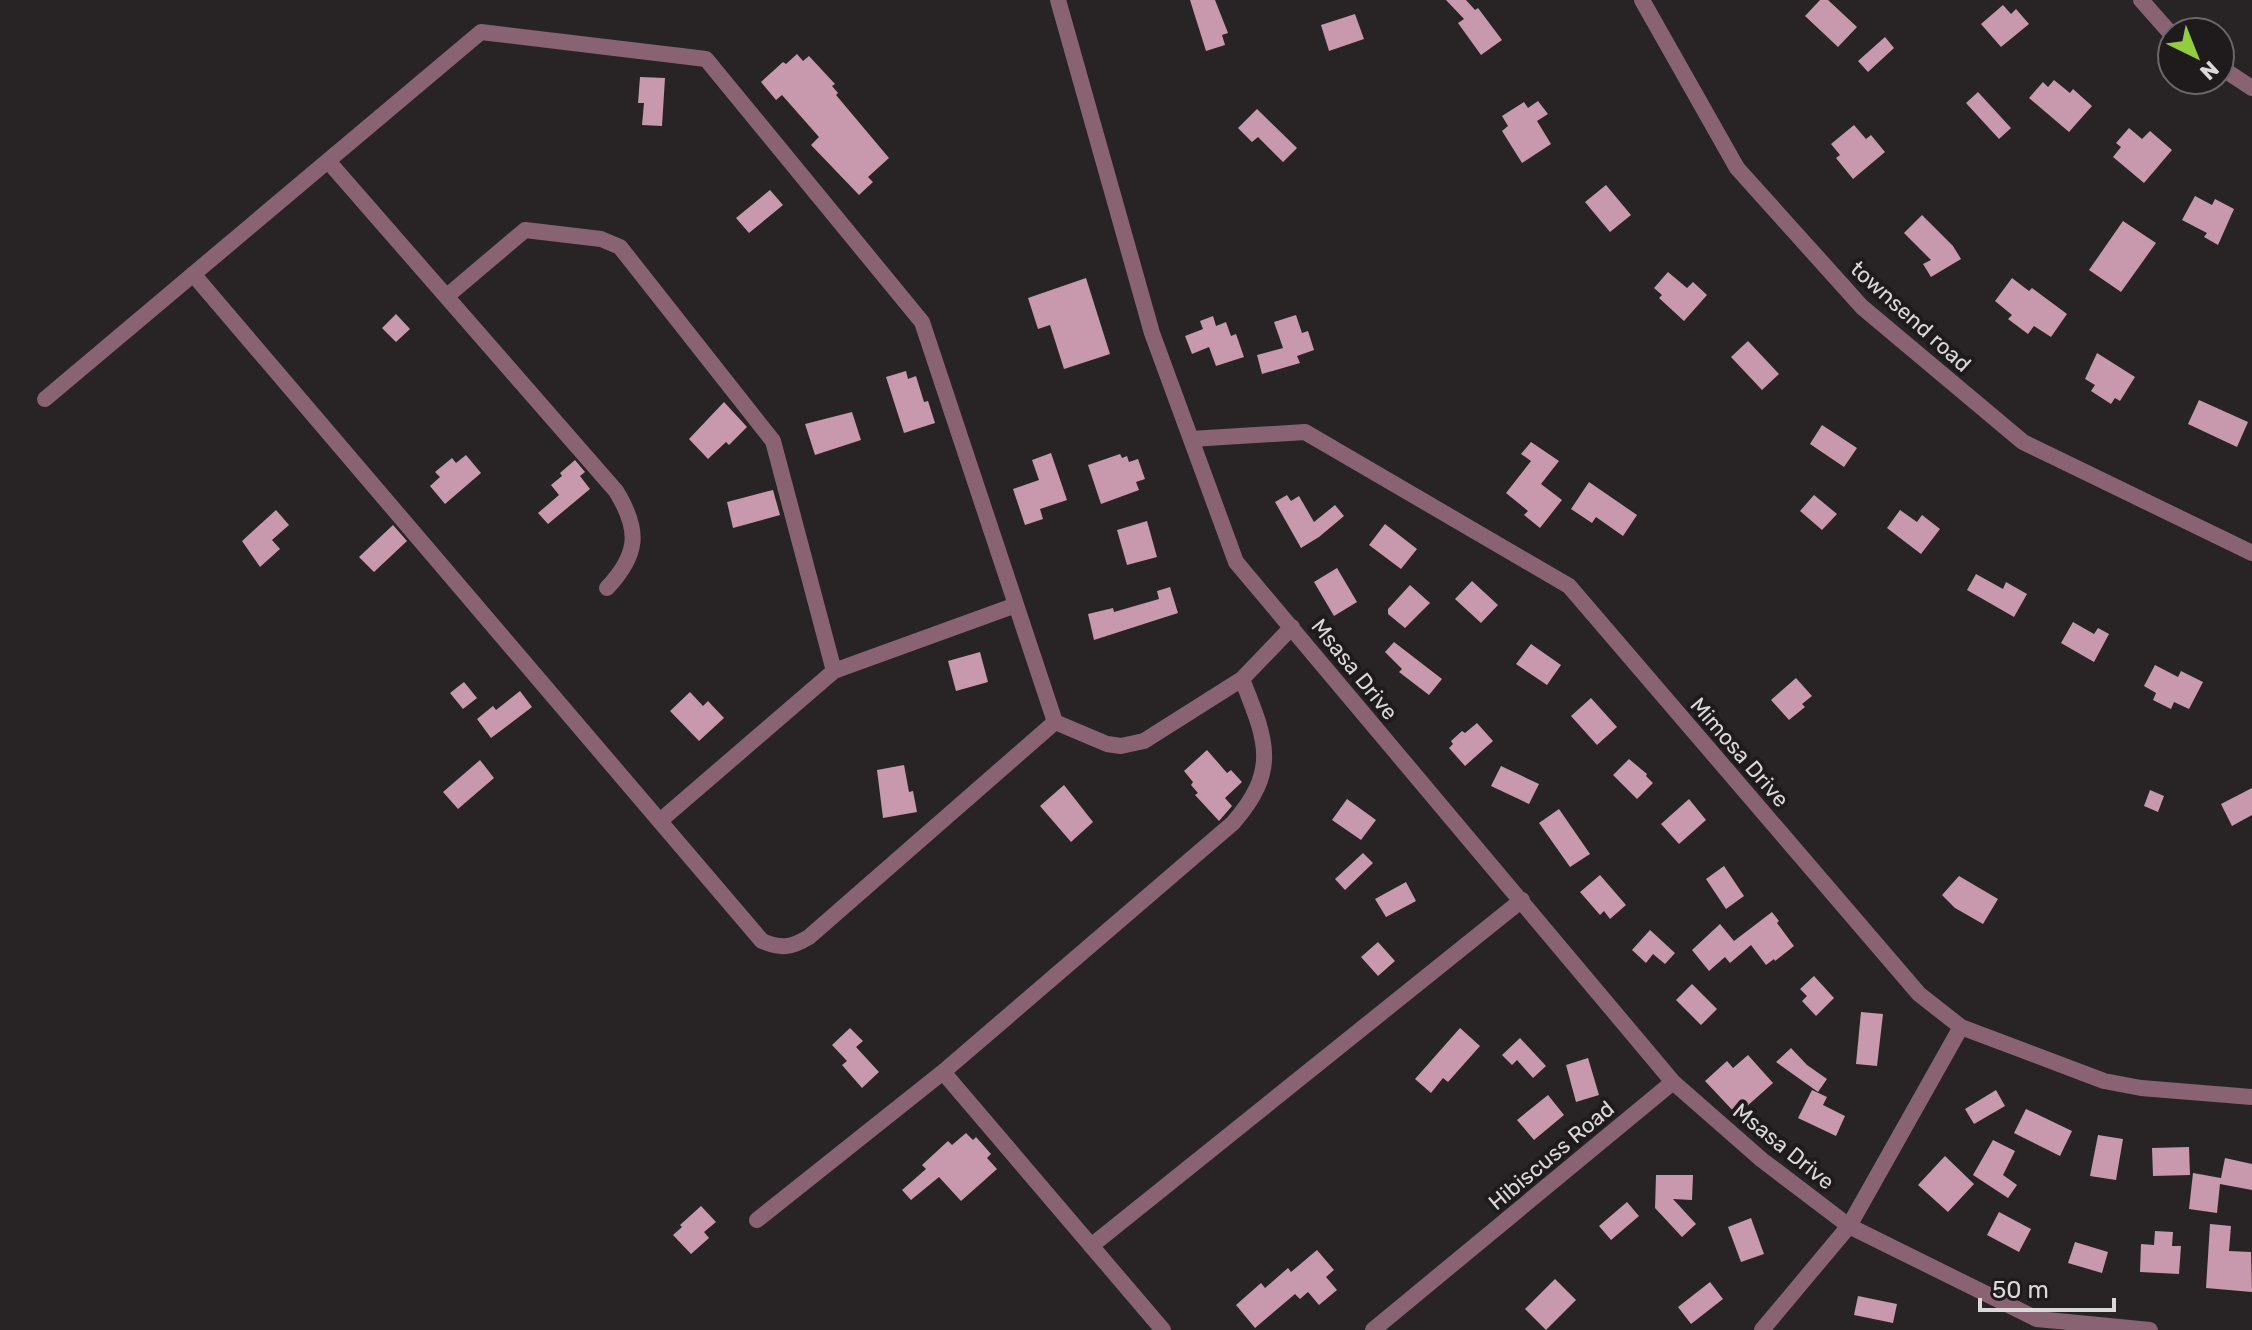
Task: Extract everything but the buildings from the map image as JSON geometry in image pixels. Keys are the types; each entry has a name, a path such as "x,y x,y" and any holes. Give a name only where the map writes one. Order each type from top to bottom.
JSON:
{"street":[{"name":"Msasa Drive","path":"1058,0 1152,333 1236,562 1673,1082 1762,1160 1849,1226 2037,1324"},
{"name":"townsend road","path":"1642,0 1737,168 1862,307 2023,442 2252,553"},
{"path":"2141,0 2156,17"},
{"path":"45,399 481,32 706,59 922,322 1055,722 1107,744 1134,745 1144,741 1242,679 1292,627"},
{"path":"328,161 616,491 625,507 634,544 628,561 607,588"},
{"path":"447,296 525,230 601,239 620,247 773,441 834,671"},
{"path":"193,274 762,941 778,947 793,946 809,937 1055,722"},
{"name":"Mimosa Drive","path":"1191,439 1305,432 1569,586 1919,994 1961,1027 2104,1081 2141,1088 2252,1097"},
{"path":"661,820 834,671 1016,605"},
{"path":"757,1220 943,1072 1233,823 1260,784 1266,760 1258,719 1242,679"},
{"path":"1091,1246 1522,900"},
{"path":"1762,1330 1849,1226 1961,1027"},
{"path":"943,1072 1163,1330"},
{"name":"Hibiscuss Road","path":"1373,1330 1673,1082"},
{"path":"2037,1324 2150,1330"}]}
